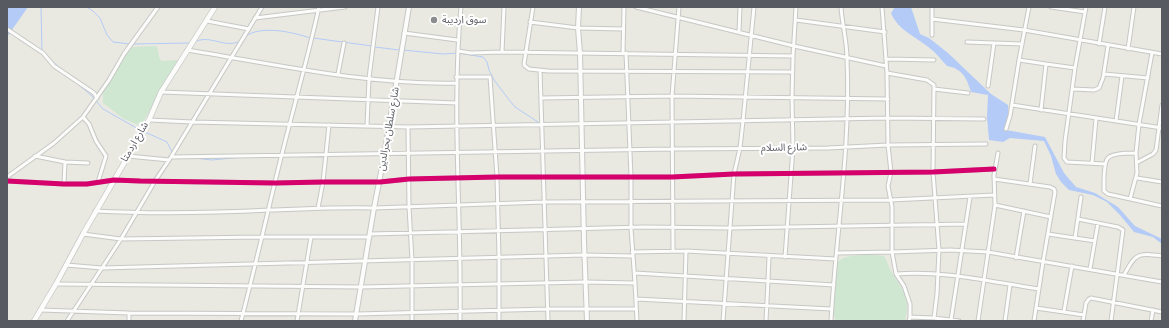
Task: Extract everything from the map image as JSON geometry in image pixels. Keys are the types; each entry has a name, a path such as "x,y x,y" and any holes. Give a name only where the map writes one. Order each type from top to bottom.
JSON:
{"main road":[{"name":"شارع اردمتا","path":"34,321 56,284 95,211 149,120 161,92 207,21 213,8"}],"street":[{"path":"7,177 54,143 83,117 109,80 124,54 158,7"},
{"path":"255,18 318,9 345,7"},
{"path":"367,126 369,78 378,7"},
{"name":"شارع سلطان بحرالدين","path":"355,321 374,208 385,154 409,7"},
{"path":"460,7 456,77 460,321"},
{"path":"502,52 504,7"},
{"path":"533,7 525,66 529,69 580,71 793,72"},
{"path":"579,7 578,28 580,53 583,229 587,321"},
{"path":"624,7 623,29 624,53 627,71 632,256 635,273 637,321"},
{"path":"636,7 794,46 886,66"},
{"path":"673,250 674,202 672,177 672,96 679,7"},
{"path":"739,32 740,7"},
{"path":"723,321 734,174 740,148 754,7"},
{"path":"785,257 793,148 792,98 796,7"},
{"path":"831,321 836,253 840,226 847,118 847,58 841,7"},
{"path":"882,7 887,73 888,145 891,172 888,186 891,200 892,252 896,274 904,286 910,304 909,321"},
{"path":"932,7 932,35"},
{"path":"1006,130 1012,105 1029,7"},
{"path":"1051,7 1085,12"},
{"path":"1086,7 1065,141 1064,160 1067,162 1105,164"},
{"path":"1099,44 1105,7"},
{"path":"1128,49 1134,7"},
{"path":"68,321 121,239 208,94 262,8"},
{"path":"241,321 318,9"},
{"path":"932,19 1024,30 1108,46 1162,54"},
{"path":"796,20 885,32"},
{"path":"207,21 249,29"},
{"path":"530,22 578,28 623,29"},
{"path":"7,29 43,53 54,66 94,93 96,98"},
{"path":"404,33 457,40"},
{"path":"967,42 1022,44"},
{"path":"338,74 344,43"},
{"path":"988,86 994,43"},
{"path":"1073,89 1094,90 1099,88 1104,74 1108,46"},
{"path":"187,50 369,78 397,81 456,83"},
{"path":"458,51 472,53 624,53 793,56"},
{"path":"1130,199 1137,178 1138,162 1136,153 1139,124 1152,53"},
{"path":"886,59 934,60"},
{"path":"1019,60 1076,68"},
{"path":"1041,110 1046,64"},
{"path":"540,70 548,321"},
{"path":"887,73 927,80 933,83 933,172 939,250 934,318"},
{"path":"1104,74 1148,78"},
{"path":"1116,121 1122,76"},
{"path":"456,77 490,77 497,176 499,321"},
{"path":"934,89 968,93"},
{"path":"161,92 457,103"},
{"path":"541,98 672,96 888,99"},
{"path":"1012,105 1161,128"},
{"path":"1138,162 1155,152 1161,128 1162,106"},
{"path":"83,117 89,124 96,141 106,156 98,182"},
{"path":"149,120 408,127 847,118 984,118"},
{"path":"1092,163 1096,119"},
{"path":"318,208 323,182 329,125"},
{"path":"408,127 409,207 412,260 412,321"},
{"name":"شارع السلام","path":"128,156 170,159 326,154 408,154 986,144"},
{"path":"1030,184 1034,146"},
{"path":"978,321 995,206 994,169 998,153"},
{"path":"1136,153 1128,153 1107,158 1105,164 1105,192 1162,206"},
{"path":"35,156 65,162 88,163"},
{"path":"64,184 65,162"},
{"path":"7,181 64,184 114,180 275,183 380,182 409,179 497,176 672,177 734,174 933,172 994,169"},
{"path":"1137,178 1162,182"},
{"path":"994,179 1050,187 1054,189 1055,195 1042,262 1034,321"},
{"path":"95,211 137,213 374,208 544,202 891,200 994,195"},
{"path":"951,320 970,197"},
{"path":"1075,238 1081,197"},
{"path":"995,206 1051,217"},
{"path":"1016,258 1024,212"},
{"path":"1078,219 1118,226 1123,230 1111,321"},
{"path":"1090,269 1098,223"},
{"path":"83,234 121,239 311,237 545,229 966,224"},
{"path":"1048,234 1095,240"},
{"path":"298,321 311,237"},
{"path":"632,252 673,250 836,259"},
{"path":"836,253 939,250 988,252 1162,282"},
{"path":"684,321 686,251"},
{"path":"1124,275 1136,256 1147,254 1162,256"},
{"path":"66,265 102,268 584,255 632,256"},
{"path":"766,321 769,256"},
{"path":"1064,311 1072,266"},
{"path":"896,274 915,272 958,276 1039,289"},
{"path":"635,273 834,285"},
{"path":"56,284 361,287 586,282 635,283"},
{"path":"1005,321 1010,285"},
{"path":"1083,321 1086,303 1089,299 1094,298 1162,312"},
{"path":"636,299 831,310"},
{"path":"1036,308 1084,315"},
{"path":"40,310 129,313 357,314 548,309 636,309"},
{"path":"1151,321 1153,310"},
{"path":"129,313 129,321"},
{"path":"910,317 959,321"}],"green space":[{"path":"156,46 162,61 178,60 141,126 124,119 103,103 103,93 131,47"},
{"path":"870,254 884,256 891,271 903,290 907,306 905,321 836,321 833,313 837,263 843,258"}],"water":[{"path":"7,7 28,7 7,37"},
{"path":"895,7 911,7 920,34 929,38 948,53 991,94 1008,105 1009,118 1006,130 1045,137 1064,173 1076,187 1095,193 1118,207 1135,226 1162,239 1162,244 1153,237 1134,232 1107,202 1093,195 1069,190 1056,174 1051,156 1044,141 1010,138 1003,142 989,140 987,117 988,95 971,92 962,73 947,66 932,50 899,25 891,13"}],"waterway":[{"path":"41,7 42,51"},
{"path":"87,7 100,18 107,35 113,42 130,44"},
{"path":"246,36 252,33 268,30 286,32 310,38"},
{"path":"313,38 372,46"},
{"path":"197,41 208,40 229,44 240,41"},
{"path":"133,44 190,43"},
{"path":"375,47 399,50"},
{"path":"403,50 443,54 458,53 483,57 487,62 494,80 515,107 538,122"},
{"path":"51,60 61,69"},
{"path":"78,84 92,96 103,109 140,130"},
{"path":"145,132 167,142 172,152"},
{"path":"194,158 212,160 242,157"}],"cycle path":[{"path":"7,181 64,184 87,184 114,180 275,183 380,182 409,179 497,177 672,177 734,174 933,172 994,169"}],"place":[{"name":"سوق ارديبة","path":"434,20"}]}
